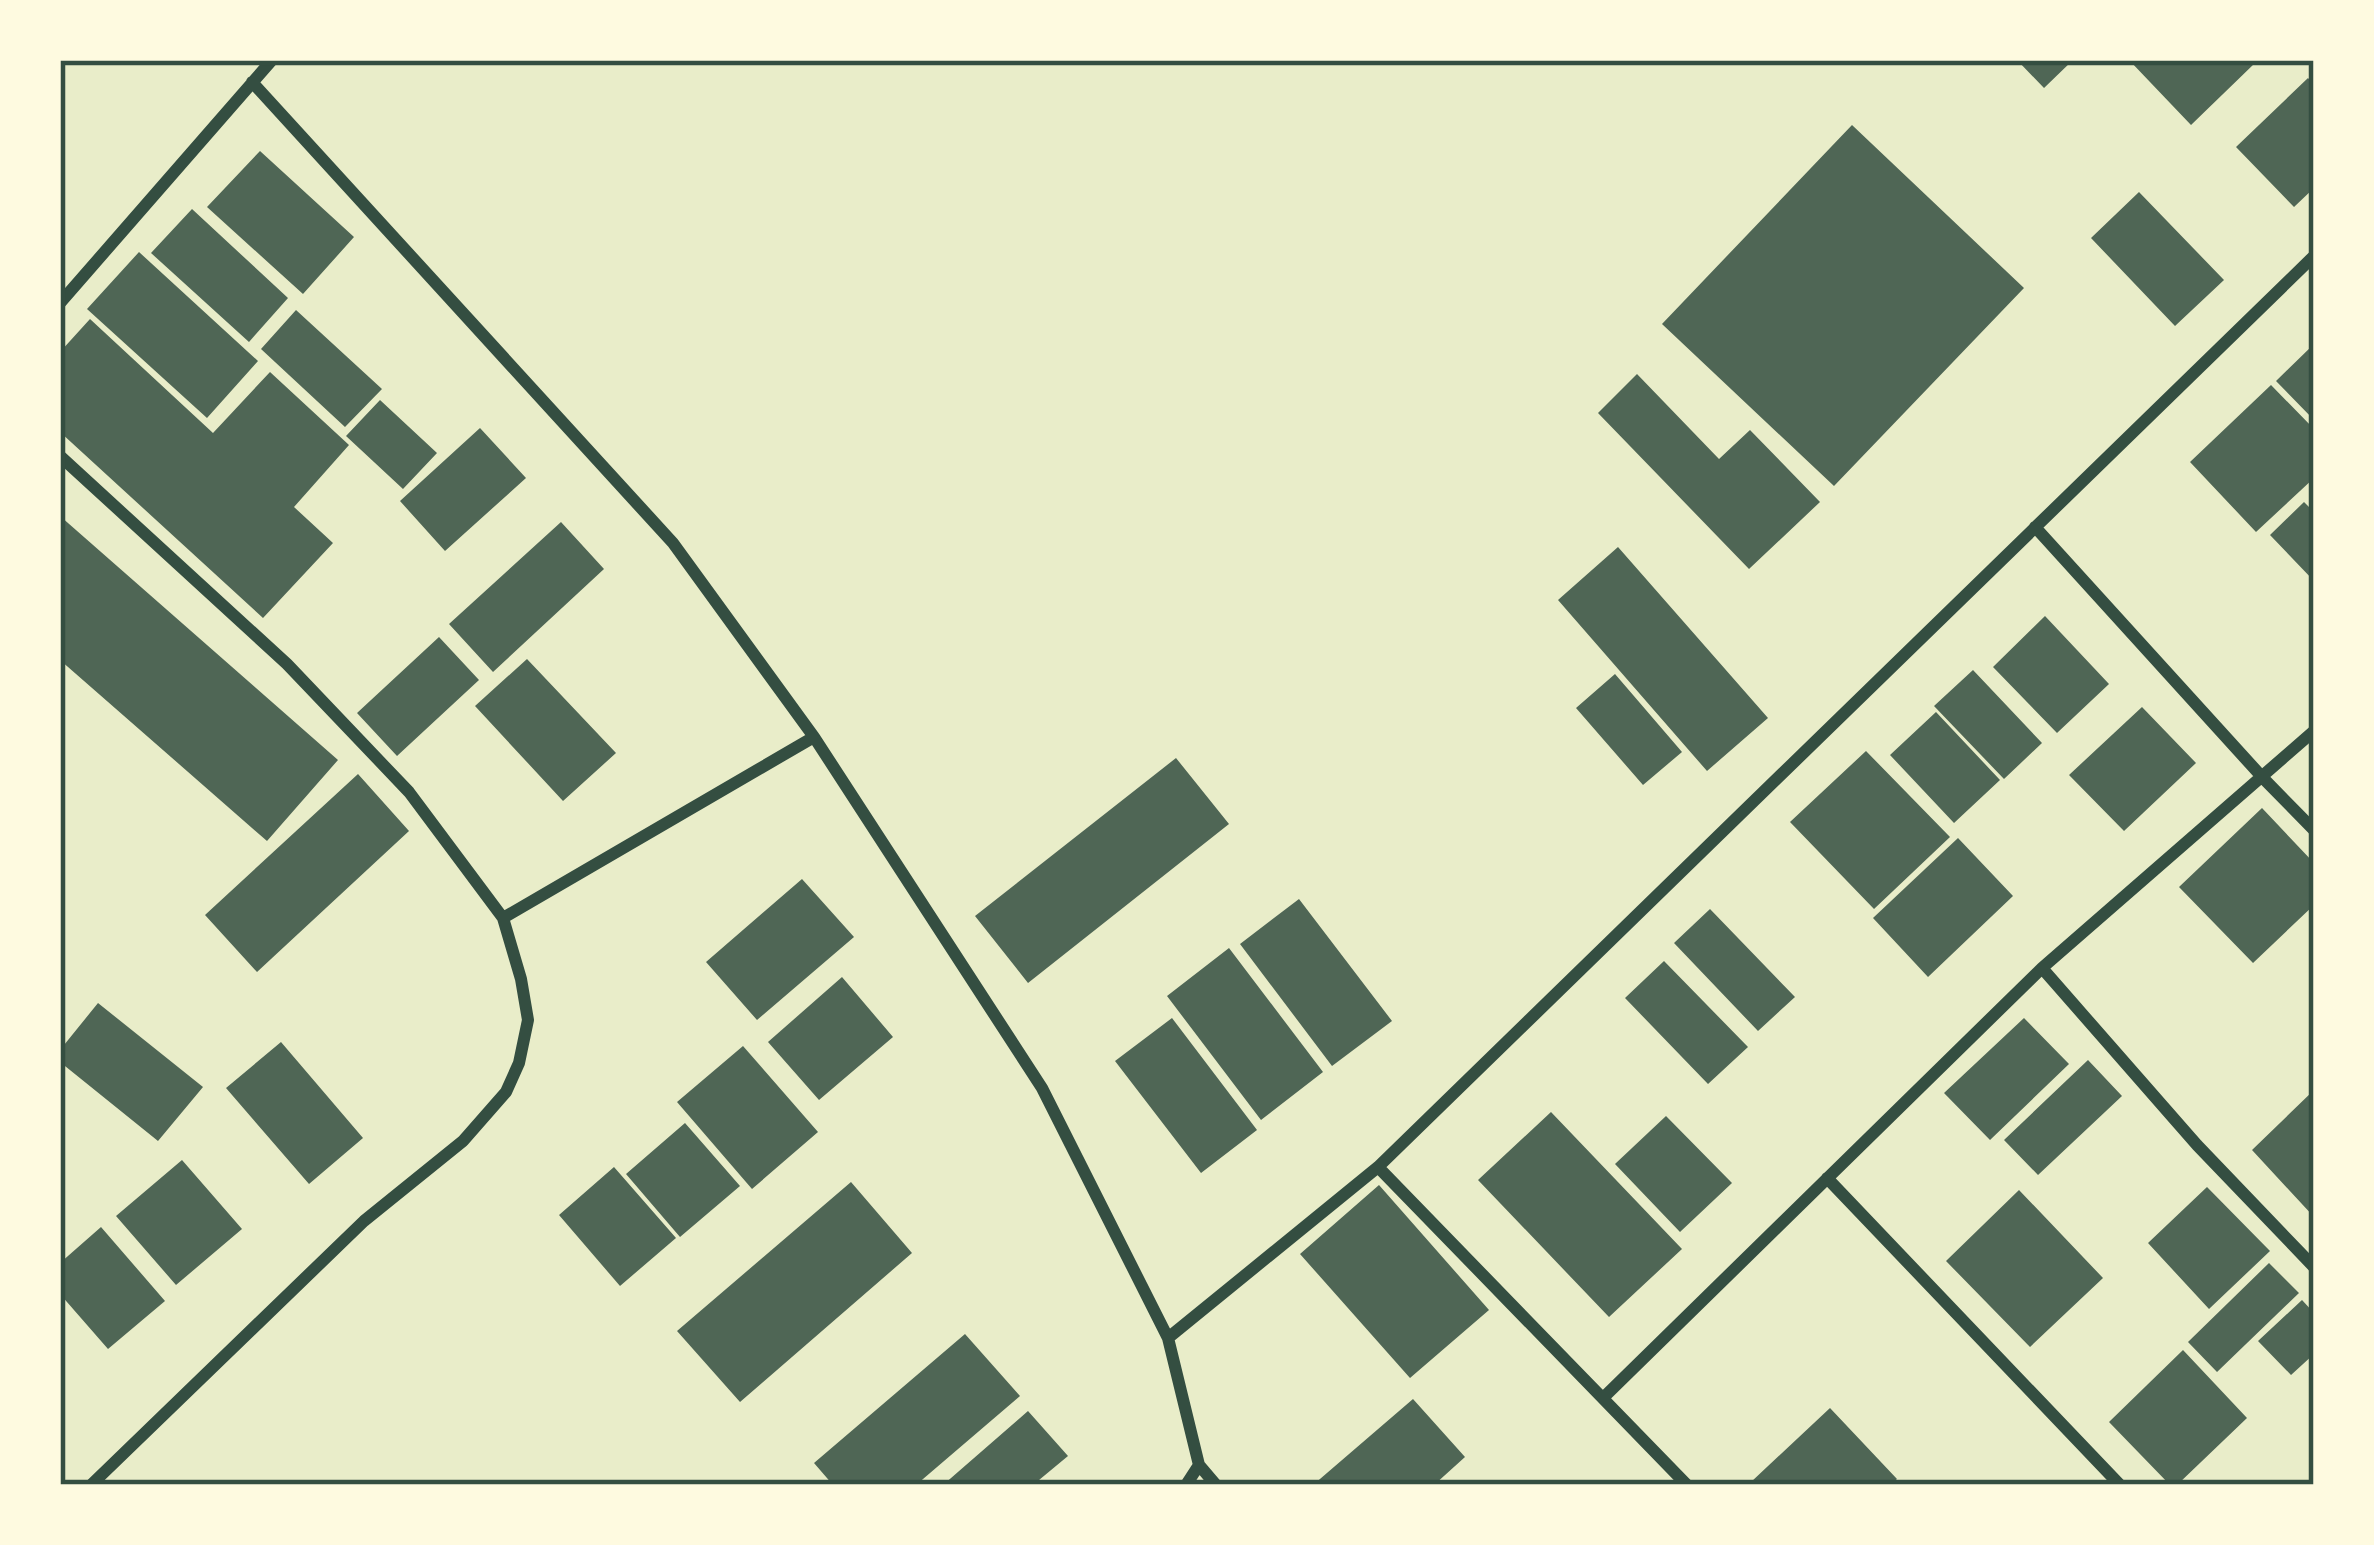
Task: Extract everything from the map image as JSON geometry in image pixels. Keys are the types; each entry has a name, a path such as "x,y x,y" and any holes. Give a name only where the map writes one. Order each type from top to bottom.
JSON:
{"street":[{"path":"60,303 272,60"},
{"path":"252,82 673,543 814,737 1042,1088 1168,1338 1199,1465 1216,1485"},
{"path":"1168,1338 1378,1167 2314,256"},
{"path":"60,456 287,664 409,792 503,918 528,1020 519,1063 506,1092 463,1141 364,1221 91,1485"},
{"path":"2035,527 2314,830"},
{"path":"1603,1397 2042,968 2314,731"},
{"path":"503,918 814,737"},
{"path":"2042,968 2197,1145 2314,1268"},
{"path":"1378,1167 1687,1485"},
{"path":"1827,1178 2120,1485"},
{"path":"1186,1485 1199,1465"}],"building":[{"path":"2017,60 2073,60 2044,88"},
{"path":"2129,60 2250,60 2254,64 2191,125"},
{"path":"2308,78 2314,85 2314,188 2294,207 2236,147"},
{"path":"1852,125 2024,288 1834,486 1662,324"},
{"path":"260,151 354,237 303,294 207,207"},
{"path":"2139,192 2224,280 2175,326 2091,238"},
{"path":"192,209 288,298 249,342 151,253"},
{"path":"139,252 258,361 207,418 87,309"},
{"path":"296,310 382,389 345,427 261,349"},
{"path":"90,319 213,433 270,372 349,445 294,507 333,543 263,618 60,432 60,352"},
{"path":"2314,344 2314,420 2276,381"},
{"path":"1637,374 1719,459 1750,430 1820,502 1749,569 1598,413"},
{"path":"2271,385 2314,429 2314,478 2256,532 2190,462"},
{"path":"380,400 437,453 403,489 346,436"},
{"path":"480,428 526,478 445,551 400,501"},
{"path":"2304,502 2314,512 2314,581 2270,535"},
{"path":"60,516 338,760 267,841 60,660"},
{"path":"561,522 604,569 493,672 449,624"},
{"path":"1618,547 1768,718 1707,771 1558,600"},
{"path":"2045,616 2109,684 2057,733 1993,667"},
{"path":"439,637 479,680 397,756 357,713"},
{"path":"527,659 616,753 563,801 475,706"},
{"path":"1973,670 2042,743 2004,779 1934,706"},
{"path":"1615,674 1682,752 1643,785 1576,708"},
{"path":"2142,707 2196,763 2124,831 2069,775"},
{"path":"1936,712 2000,780 1954,823 1890,755"},
{"path":"1866,751 1950,837 1874,909 1790,822"},
{"path":"1176,758 1229,824 1028,983 975,916"},
{"path":"358,774 409,831 257,972 205,915"},
{"path":"2262,808 2314,863 2314,905 2253,963 2179,887"},
{"path":"1958,838 2013,896 1928,977 1873,918"},
{"path":"802,879 854,937 757,1020 706,962"},
{"path":"1299,899 1392,1021 1332,1066 1240,944"},
{"path":"1710,909 1795,997 1758,1031 1674,943"},
{"path":"1229,948 1323,1072 1261,1120 1167,996"},
{"path":"1664,961 1748,1047 1708,1084 1625,998"},
{"path":"842,977 893,1037 819,1100 768,1042"},
{"path":"98,1003 203,1087 158,1141 60,1062 60,1050"},
{"path":"1172,1018 1257,1130 1201,1173 1115,1061"},
{"path":"2024,1018 2069,1064 1990,1140 1944,1093"},
{"path":"281,1042 363,1138 309,1184 226,1088"},
{"path":"743,1046 818,1132 752,1189 677,1102"},
{"path":"2088,1060 2122,1096 2038,1175 2004,1140"},
{"path":"2314,1090 2314,1217 2252,1150"},
{"path":"1551,1112 1682,1249 1609,1317 1478,1180"},
{"path":"1666,1116 1732,1183 1680,1232 1615,1164"},
{"path":"685,1123 740,1186 680,1237 626,1174"},
{"path":"182,1160 242,1229 176,1285 116,1216"},
{"path":"614,1167 676,1238 620,1286 559,1215"},
{"path":"851,1182 912,1253 740,1402 677,1331"},
{"path":"1379,1185 1489,1310 1410,1378 1300,1254"},
{"path":"2207,1187 2270,1251 2209,1309 2148,1243"},
{"path":"2019,1190 2103,1278 2030,1347 1946,1261"},
{"path":"101,1227 165,1301 108,1349 60,1294 60,1263"},
{"path":"2269,1263 2299,1293 2217,1372 2188,1342"},
{"path":"2302,1300 2314,1313 2314,1354 2291,1375 2258,1341"},
{"path":"965,1334 1020,1396 916,1485 833,1485 814,1463"},
{"path":"2183,1350 2247,1418 2177,1485 2170,1485 2109,1422"},
{"path":"1413,1399 1465,1457 1434,1485 1313,1485"},
{"path":"1830,1408 1897,1479 1890,1485 1751,1482"},
{"path":"1028,1411 1068,1456 1033,1485 943,1485"}]}
